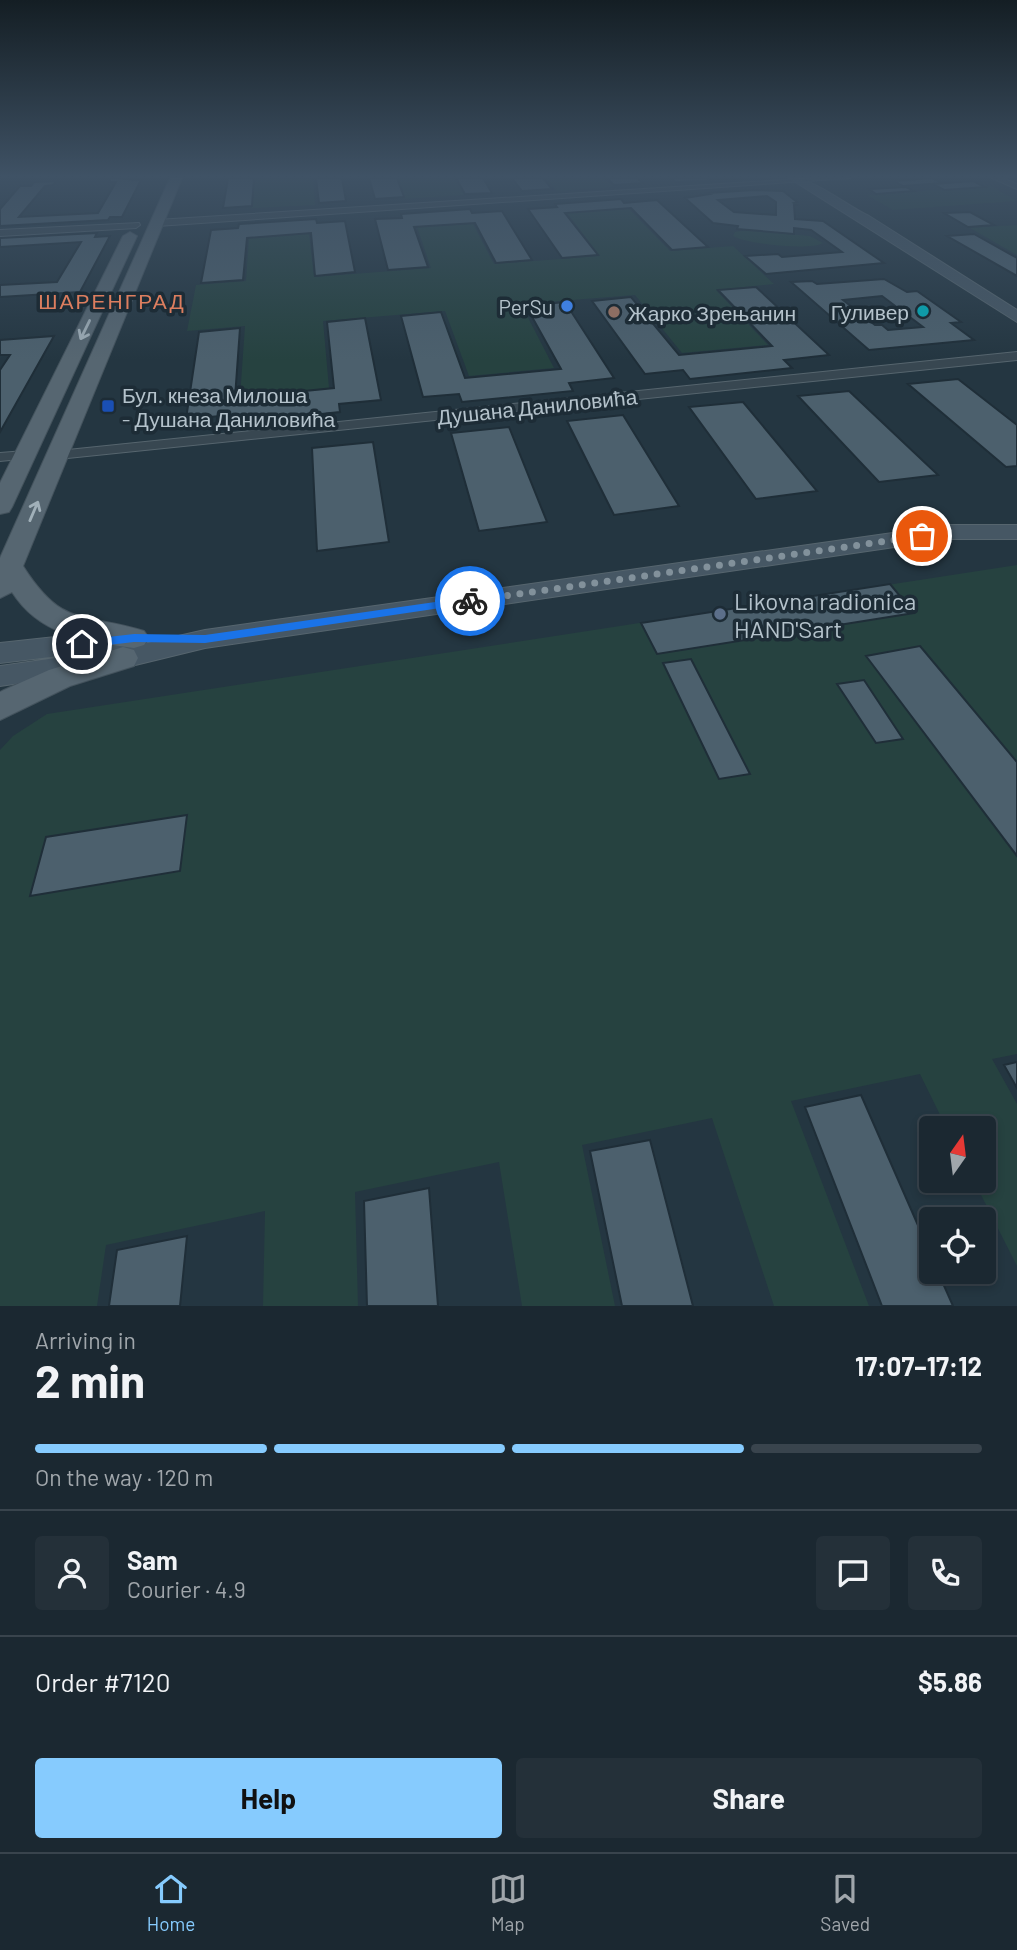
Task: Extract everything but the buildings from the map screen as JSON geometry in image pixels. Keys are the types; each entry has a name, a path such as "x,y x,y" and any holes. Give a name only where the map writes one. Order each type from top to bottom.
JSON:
{"main road":[{"path":"0,507 136,239"},
{"path":"129,648 54,618 5,578 58,455 138,239"},
{"path":"0,708 27,690 129,648"}],"street":[{"path":"896,239 1017,317"},
{"name":"Душана Даниловића","path":"58,455 1017,356"},
{"path":"0,457 25,455"},
{"path":"949,532 991,517 1017,513"},
{"path":"0,653 129,648 205,639 949,532 1017,532"},
{"path":"0,676 129,648"}],"green space":[{"path":"249,239 310,239 314,277 431,268 421,239 481,239 494,264 600,256 587,239 658,239 670,251 733,246 774,284 716,290 768,345 682,353 635,295 521,304 554,368 469,376 445,311 323,321 329,388 240,397 245,326 187,331 196,285 246,281"},
{"path":"740,239 815,239 823,243 778,246"},
{"path":"989,239 1017,239 1017,255"},
{"path":"1017,565 1017,1054 992,1059 1017,1104 1017,1266 996,1224 996,1207 987,1207 981,1194 996,1194 996,1116 941,1116 920,1074 791,1101 869,1306 774,1306 712,1118 582,1145 615,1306 522,1306 499,1162 355,1192 358,1306 263,1306 265,1211 106,1245 97,1306 0,1306 0,750 13,736 47,714"}],"way so far":[{"path":"470,601 922,536"}],"place":[{"name":"PerSu","path":"567,306"},
{"name":"Гуливер","path":"923,311"},
{"name":"Жарко Зрењанин","path":"614,312"},
{"name":"Бул. кнеза Милоша - Душана Даниловића","path":"108,406"},
{"name":"Likovna radionica HAND'Sart","path":"720,614"}],"district":[{"name":"ШАРЕНГРАД","path":"112,300"}],"route":[{"path":"82,644 134,638 205,639 470,601"}]}
